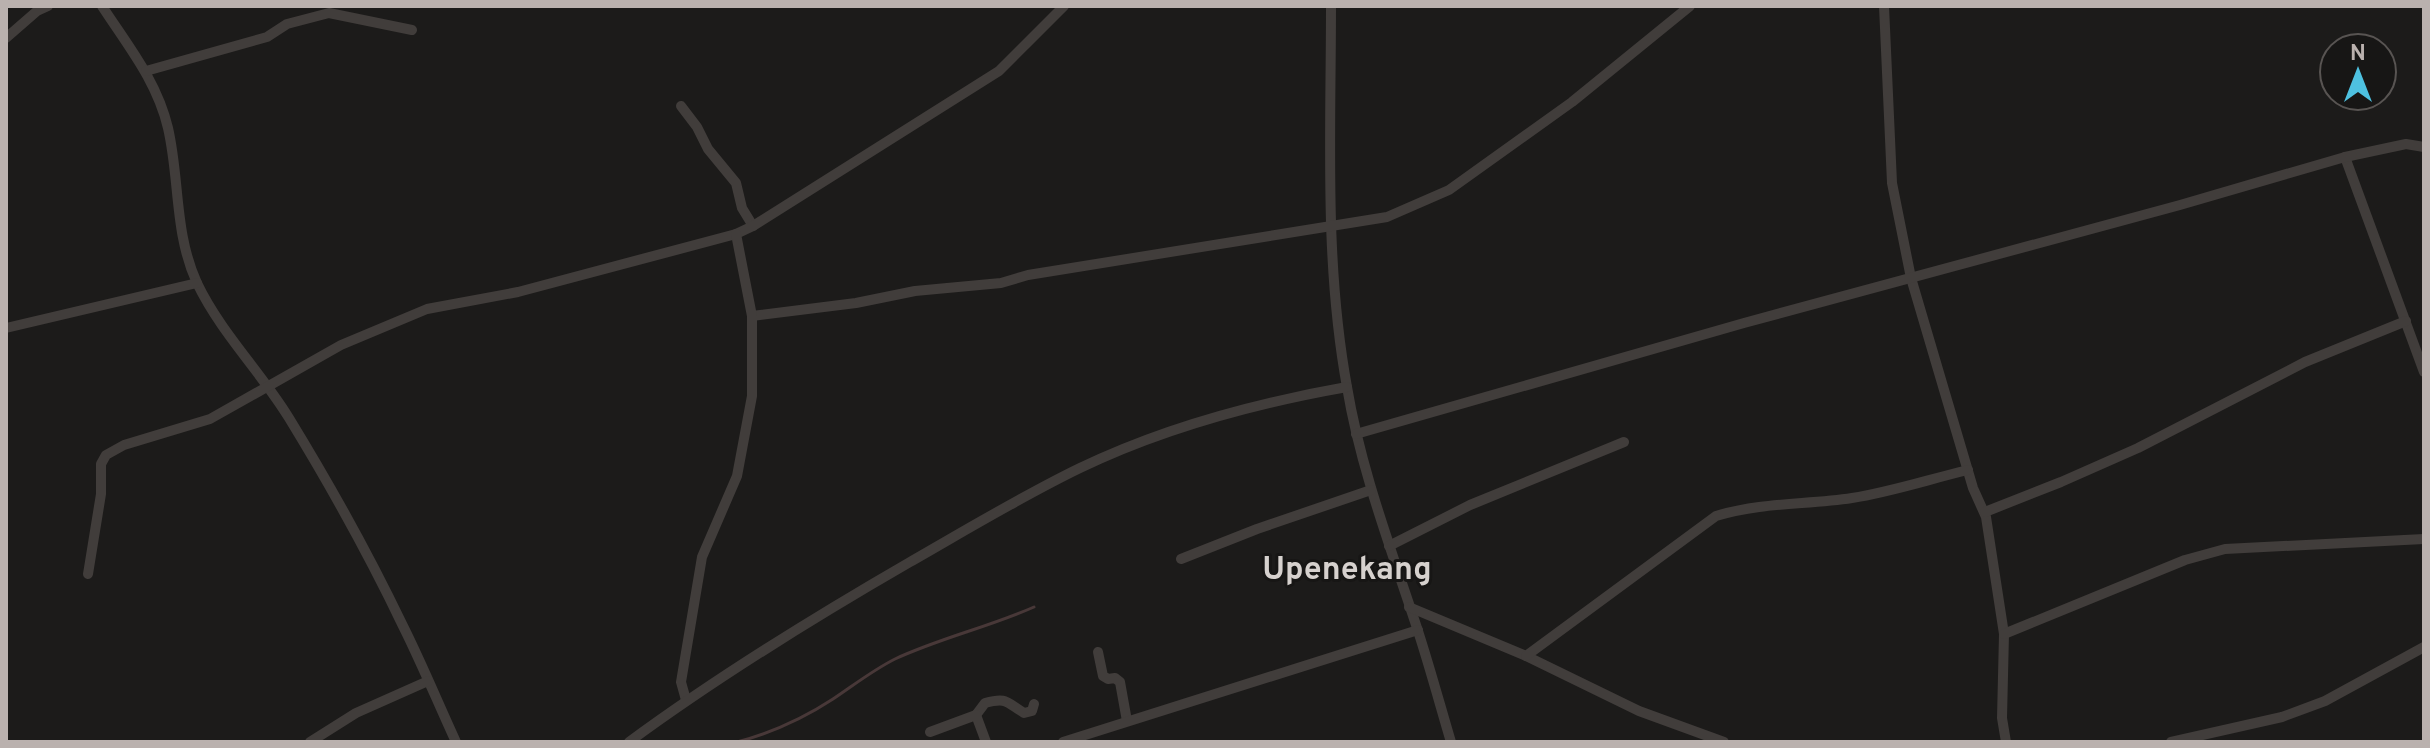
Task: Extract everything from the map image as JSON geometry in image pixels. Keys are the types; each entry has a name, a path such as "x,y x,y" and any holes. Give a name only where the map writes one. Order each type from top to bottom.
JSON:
{"street":[{"path":"6,38 37,11 48,6"},
{"path":"102,6 146,71 157,93 169,132 185,251 197,283 234,343 288,417 358,541 403,624 456,742"},
{"path":"88,574 101,494 101,464 106,455 124,445 210,419 341,345 427,309 518,292 736,234 999,71 1064,6"},
{"path":"1331,6 1334,300 1347,387 1371,490 1418,630 1451,742"},
{"path":"752,316 856,303 915,291 1001,283 1028,275 1387,217 1449,190 1572,102 1690,6"},
{"path":"1884,6 1892,183 1911,278 1968,470 1985,512 2004,634 2002,718 2006,742"},
{"path":"146,71 267,37 287,24 329,13 412,30"},
{"path":"681,106 708,149 736,183 742,208 753,226"},
{"path":"1356,434 2345,157 2406,144 2424,147"},
{"path":"2345,157 2424,372"},
{"path":"686,700 681,682 702,557 737,476 752,396 752,316 736,234"},
{"path":"6,328 197,283"},
{"path":"1985,512 2138,448 2305,362 2406,321"},
{"path":"629,742 686,700 813,618 1079,469 1140,442 1233,413 1300,395 1347,387"},
{"path":"1389,546 1470,505 1624,442"},
{"path":"1526,656 1716,516 1780,503 1852,498 1968,470"},
{"path":"1181,559 1371,490"},
{"path":"2004,634 2185,560 2225,549 2424,539"},
{"path":"1409,607 1526,656 1639,711 1724,742"},
{"path":"1063,742 1418,630"},
{"path":"2171,742 2282,717 2325,701 2424,647"},
{"path":"1098,652 1103,676 1120,682 1127,721"},
{"path":"310,742 356,713 428,681"},
{"path":"930,732 976,715 985,703 998,699 1006,700 1024,713 1032,711 1034,704"},
{"path":"976,715 986,742"}],"waterway":[{"path":"737,742 811,712 895,659 1034,607"}],"district":[{"name":"Upenekang","path":"1347,571"}]}
